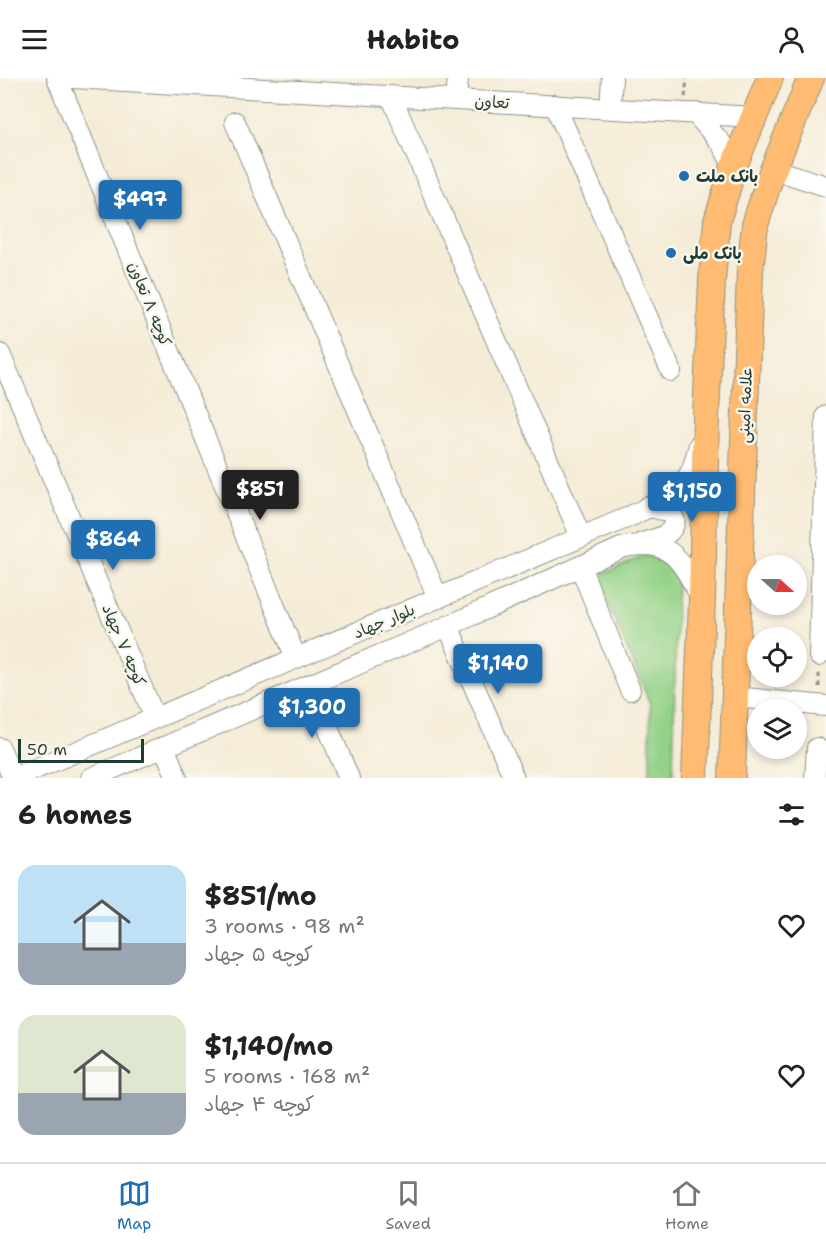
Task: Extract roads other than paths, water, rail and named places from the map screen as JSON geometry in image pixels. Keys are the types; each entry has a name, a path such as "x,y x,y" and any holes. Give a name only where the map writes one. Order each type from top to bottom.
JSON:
{"main road":[{"path":"695,778 706,416 717,221 734,166 770,78"},
{"name":"علامه امینی","path":"732,778 750,271 755,225 773,169 811,78"}],"street":[{"name":"کوچه ۸ تعاون","path":"57,78 296,658"},
{"name":"تعاون","path":"73,78 306,85 391,96 754,117"},
{"path":"456,100 458,78"},
{"path":"610,108 612,78"},
{"path":"391,96 581,537"},
{"path":"555,105 671,371"},
{"path":"695,113 721,143 734,166"},
{"path":"235,122 438,598"},
{"path":"773,169 826,186"},
{"name":"کوچه ۷ جهاد","path":"0,354 155,718"},
{"name":"بلوار جهاد","path":"13,778 581,537 670,495 683,483 692,469 706,416"},
{"path":"819,656 826,416"},
{"name":"بلوار جهاد","path":"91,778 448,626 580,566 621,549 662,537 673,526 674,519 662,509 647,507"},
{"path":"642,543 675,555 684,566 702,599"},
{"path":"580,566 630,690"},
{"path":"448,626 514,778"},
{"path":"310,685 349,778"},
{"path":"735,697 822,706"},
{"path":"164,747 177,778"},
{"path":"0,748 13,778"},
{"path":"815,778 817,748"}],"place":[{"name":"بانک ملت","path":"684,176"},
{"name":"بانک ملی","path":"671,253"}]}
